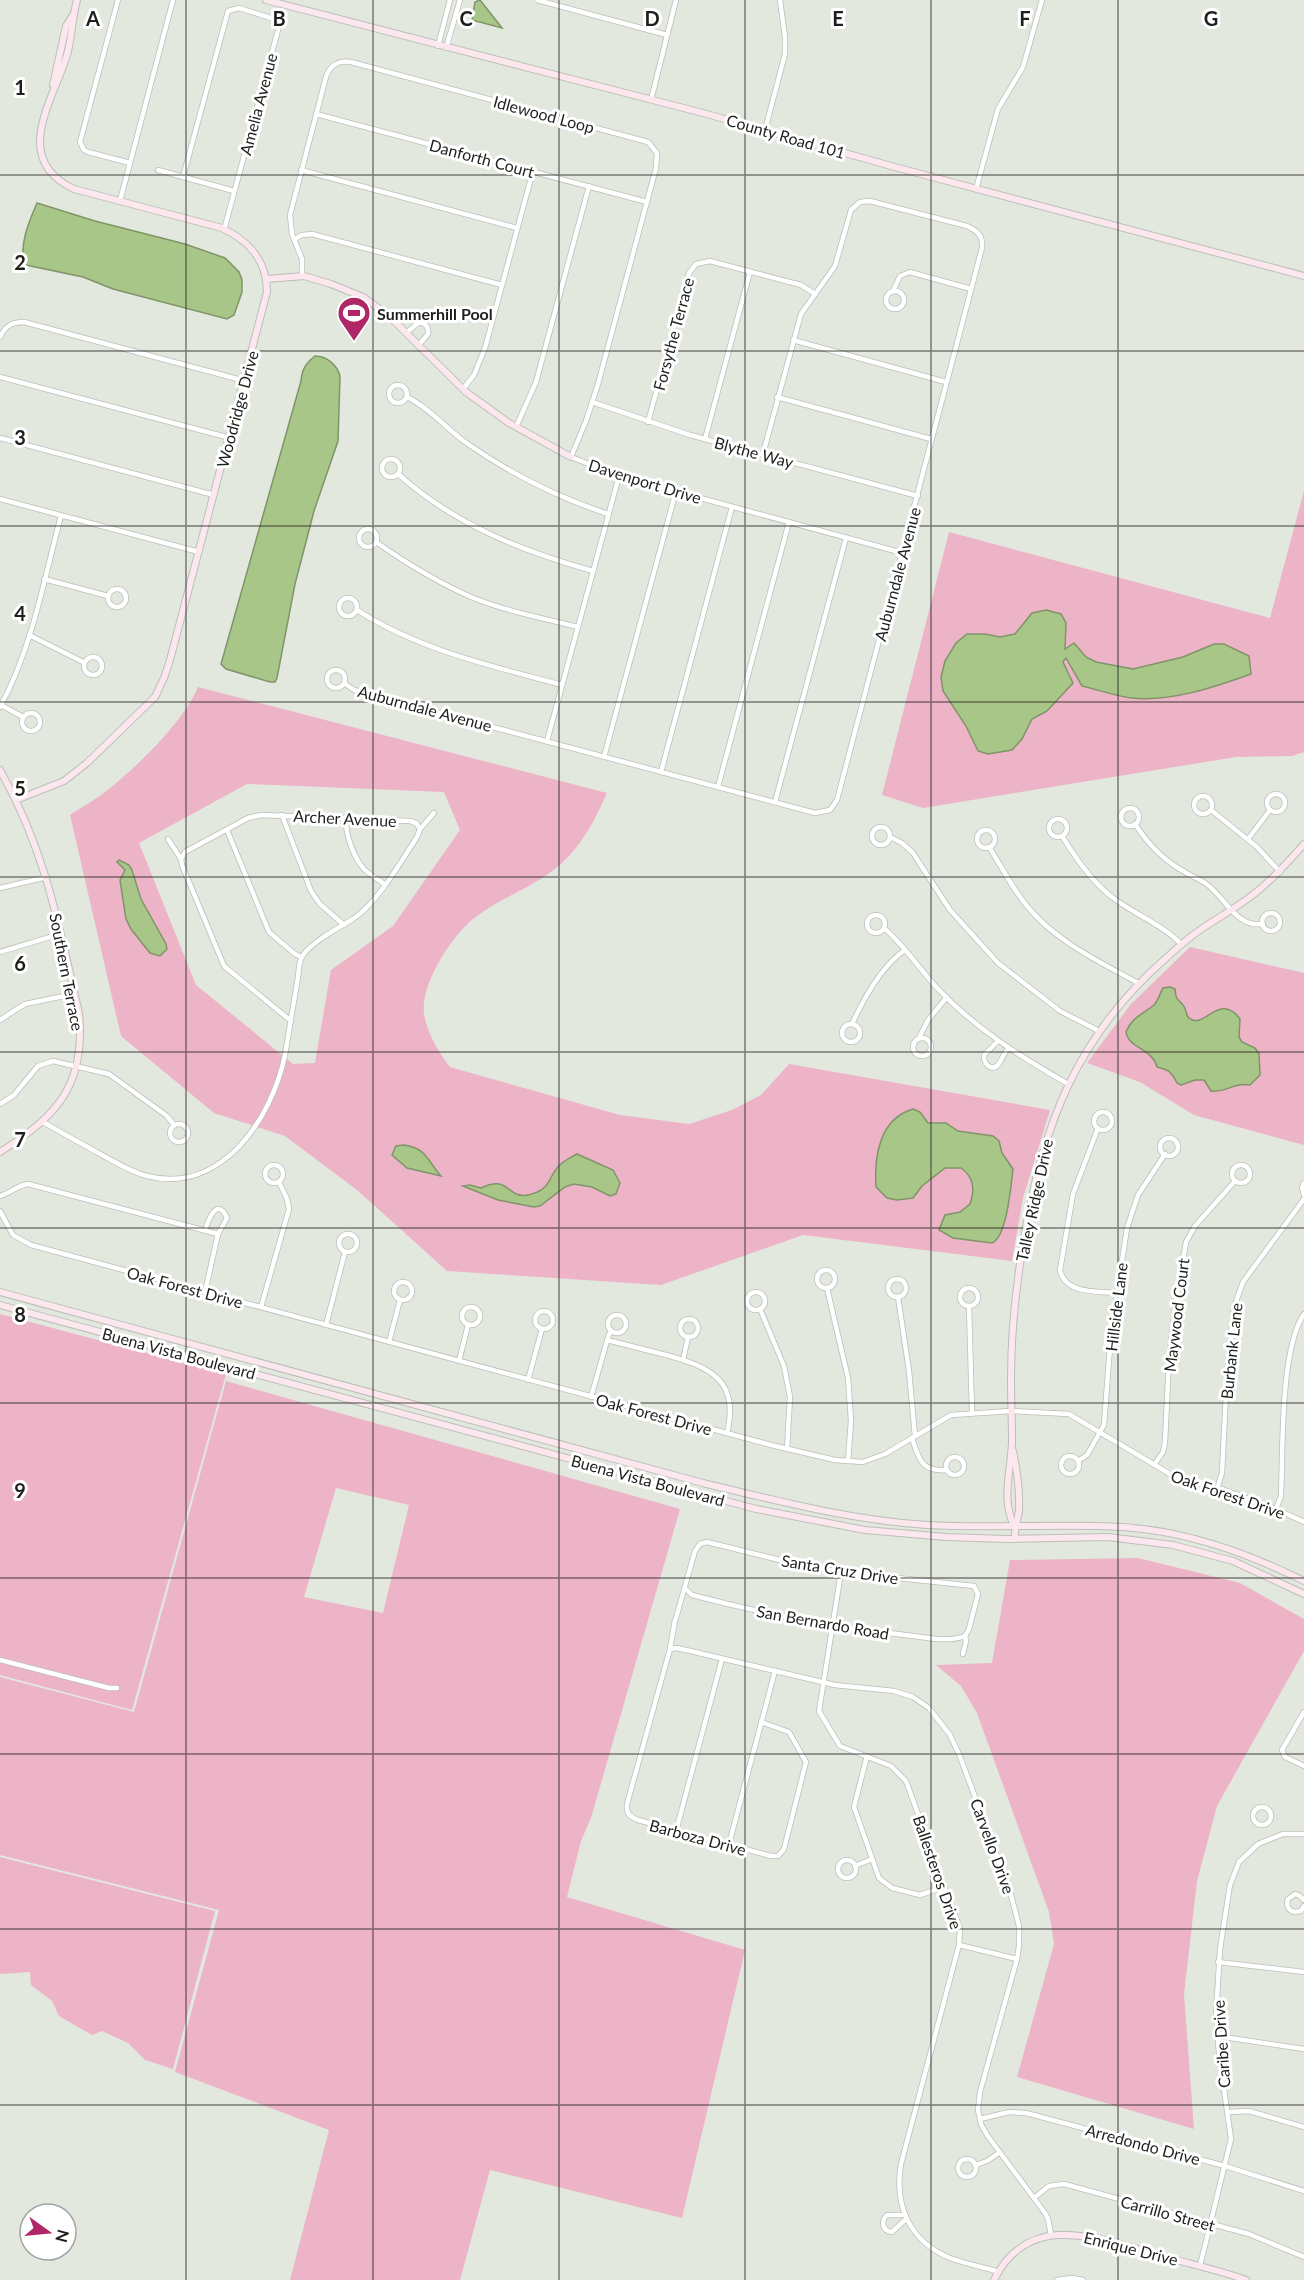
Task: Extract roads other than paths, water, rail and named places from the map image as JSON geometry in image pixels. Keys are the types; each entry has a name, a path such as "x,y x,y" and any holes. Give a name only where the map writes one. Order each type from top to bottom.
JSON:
{"street":[{"path":"77,0 67,54 53,89 39,141 40,151 48,170 54,178 74,189 224,230 244,240 252,248 263,266 267,279"},
{"path":"117,0 80,142 84,150 88,152 130,163"},
{"path":"120,201 173,0"},
{"name":"County Road 101","path":"266,0 765,130 1304,276"},
{"path":"438,46 450,0"},
{"path":"446,48 460,0"},
{"path":"537,0 667,35"},
{"path":"651,100 676,0"},
{"path":"765,130 785,54 780,0"},
{"path":"976,189 998,110 1023,67 1042,0"},
{"name":"Amelia Avenue","path":"183,177 225,15 234,8 274,19 278,30 224,230"},
{"name":"Idlewood Loop","path":"302,276 302,259 290,227 290,215 328,71 339,62 351,62 648,141 655,148 658,158 592,402 571,457"},
{"name":"Danforth Court","path":"316,114 647,202"},
{"path":"158,170 234,191"},
{"path":"301,170 517,228"},
{"path":"463,389 480,364 533,171"},
{"path":"516,427 527,406 538,375 589,186"},
{"name":"Auburndale Avenue","path":"344,683 354,690 820,814 830,810 837,800 982,248 981,236 977,232 967,226 866,201 851,210 835,266 801,314 762,454"},
{"path":"295,239 302,235 312,234 502,285"},
{"name":"Forsythe Terrace","path":"648,422 692,268 700,262 710,261 801,285 815,294"},
{"path":"705,439 750,272"},
{"path":"893,291 900,276 910,273 971,289"},
{"name":"Davenport Drive","path":"267,279 302,276 332,284 363,297 376,305 463,389 516,427 571,457 619,476 903,553"},
{"name":"Woodridge Drive","path":"16,800 71,776 139,715 155,697 167,669 230,438 266,301 267,279"},
{"path":"0,337 8,326 24,322 245,381"},
{"path":"405,333 418,323 428,327 428,334 417,346"},
{"path":"793,340 946,381"},
{"path":"0,377 230,438"},
{"path":"407,397 462,440 501,465 555,494 608,514"},
{"path":"777,397 931,439"},
{"name":"Blythe Way","path":"592,402 705,439 918,496"},
{"path":"0,438 214,495"},
{"path":"398,474 446,510 483,532 527,551 593,571"},
{"path":"547,741 619,476"},
{"path":"604,757 676,491"},
{"path":"0,499 199,552"},
{"path":"661,772 732,507"},
{"path":"24,717 0,706 12,682 29,634 61,516"},
{"path":"718,787 789,522"},
{"path":"775,802 846,538"},
{"path":"376,542 435,580 472,597 502,608 578,627"},
{"path":"44,579 108,596"},
{"path":"357,610 387,627 438,649 562,685"},
{"path":"29,634 85,663"},
{"name":"Southern Terrace","path":"0,770 32,836 47,877 81,1033 76,1065 69,1087 61,1101 43,1122 0,1152"},
{"path":"1211,810 1248,839 1280,872"},
{"path":"1248,839 1270,810"},
{"path":"420,829 434,813"},
{"path":"282,815 311,891 320,904 344,925"},
{"name":"Archer Avenue","path":"181,859 185,852 253,816 346,817 410,821 416,824 420,829 417,837 368,907 315,944 301,957"},
{"path":"346,817 346,830 360,863 384,884"},
{"path":"1136,824 1150,845 1183,871 1206,884 1223,898 1230,910 1246,922 1263,924"},
{"path":"43,1122 140,1174 166,1179 199,1174 222,1162 254,1128 280,1075 301,957 269,932 227,830"},
{"path":"1062,836 1080,864 1114,899 1169,932 1182,945"},
{"path":"890,837 902,843 913,853 950,910 998,963 1060,1011 1099,1031"},
{"path":"168,838 181,859 224,966 291,1021"},
{"name":"Talley Ridge Drive","path":"1014,1526 1007,1513 1012,1444 1011,1349 1015,1308 1029,1210 1048,1133 1068,1084 1099,1031 1138,983 1199,930 1258,891 1280,872 1304,844"},
{"path":"989,847 1028,908 1053,931 1138,983"},
{"path":"0,888 47,877"},
{"path":"884,928 947,997 998,1041 1068,1084"},
{"path":"0,952 60,934"},
{"path":"852,1024 877,981 898,955 905,950"},
{"path":"0,1020 25,1004 74,994"},
{"path":"919,1038 928,1020 947,997"},
{"path":"998,1041 984,1055 983,1059 987,1066 998,1065 1008,1049"},
{"path":"0,1104 14,1095 38,1066 54,1061 109,1074 167,1116 174,1125"},
{"path":"1098,1128 1073,1194 1060,1270 1061,1278 1075,1289 1116,1293"},
{"name":"Hillside Lane","path":"1078,1461 1087,1455 1104,1425 1116,1293 1132,1209 1138,1195 1165,1154"},
{"name":"Maywood Court","path":"1154,1465 1163,1452 1165,1442 1169,1359 1178,1284 1186,1242 1195,1226 1235,1181"},
{"path":"261,1307 289,1209 279,1182"},
{"path":"0,1196 28,1184 219,1234"},
{"name":"Burbank Lane","path":"1217,1489 1222,1473 1227,1374 1237,1296 1243,1282 1304,1197 1302,1188 1304,1184"},
{"path":"205,1230 212,1212 219,1210 223,1212 227,1218 219,1234 205,1292"},
{"name":"Oak Forest Drive","path":"0,1211 14,1235 31,1245 787,1449 848,1461 863,1462 885,1454 951,1415 1011,1412 1069,1414 1175,1478 1217,1489 1276,1509 1304,1522"},
{"path":"326,1325 345,1252"},
{"path":"827,1288 848,1378 851,1421 848,1461"},
{"name":"Buena Vista Boulevard","path":"0,1292 796,1506 925,1525 1101,1526 1171,1533 1232,1549 1264,1561 1304,1581"},
{"path":"898,1297 909,1371 914,1437 920,1460 924,1465 938,1471 947,1470"},
{"path":"389,1342 400,1299"},
{"name":"Buena Vista Boulevard","path":"0,1305 756,1509 866,1530 946,1537 1015,1539 1108,1537 1173,1545 1233,1561 1304,1594"},
{"path":"969,1306 972,1413"},
{"path":"760,1309 784,1366 790,1397 787,1449"},
{"path":"1276,1509 1281,1496 1286,1383 1292,1341 1304,1314"},
{"path":"459,1361 468,1325"},
{"path":"528,1380 542,1329"},
{"path":"591,1397 607,1340 612,1331"},
{"path":"683,1360 688,1337"},
{"path":"607,1340 697,1364 712,1372 724,1387 730,1404 727,1433"},
{"path":"198,1358 201,1347"},
{"name":"Talley Ridge Drive","path":"1012,1444 1018,1477 1019,1513 1014,1526"},
{"path":"1014,1526 1015,1539"},
{"name":"Santa Cruz Drive","path":"686,1589 695,1551 704,1542 841,1572 969,1584 977,1588 978,1594 965,1636"},
{"name":"Ballesteros Drive","path":"841,1572 819,1711 833,1737 844,1749 891,1766 906,1781 960,1929 959,1945 901,2164 898,2191 905,2217 921,2239 950,2258 999,2272"},
{"path":"670,1649 676,1619 686,1589"},
{"name":"San Bernardo Road","path":"686,1589 692,1595 739,1607 833,1625 919,1637 956,1638 965,1636"},
{"path":"963,1654 965,1636"},
{"name":"Carvello Drive","path":"670,1649 676,1647 843,1687 903,1693 921,1702 945,1726 959,1754 1017,1913 1020,1937 1017,1959 980,2092 978,2110 980,2119"},
{"name":"Barboza Drive","path":"670,1649 626,1810 629,1816 775,1857 782,1853 806,1762 789,1732 761,1722"},
{"path":"676,1831 722,1659"},
{"path":"0,1660 109,1689 117,1688"},
{"path":"729,1844 775,1671"},
{"path":"1304,1712 1282,1750 1285,1757 1304,1766"},
{"path":"867,1756 854,1807 881,1881 892,1888 920,1895 944,1887"},
{"path":"1266,1824 1271,1837"},
{"name":"Caribe Drive","path":"1200,2266 1231,2139 1217,2036 1218,1962 1226,1903 1234,1873 1247,1852 1271,1837 1295,1833 1304,1834"},
{"path":"855,1866 872,1858"},
{"path":"1304,1900 1295,1894 1288,1899 1287,1904 1290,1910 1295,1912 1301,1911 1304,1906"},
{"path":"959,1945 1017,1959"},
{"path":"1218,1962 1304,1972"},
{"path":"1217,2036 1304,2049"},
{"path":"1228,2112 1249,2111 1304,2127"},
{"name":"Arredondo Drive","path":"980,2119 1001,2113 1020,2112 1225,2166 1304,2191"},
{"path":"980,2119 984,2130 1048,2220 1051,2235"},
{"path":"976,2165 1000,2152"},
{"name":"Carrillo Street","path":"1034,2198 1049,2186 1064,2184 1264,2240 1304,2257"},
{"path":"886,2215 905,2217 892,2232 883,2226 882,2222 886,2215"},
{"name":"Enrique Drive","path":"994,2280 1020,2250 1051,2235 1082,2235 1246,2280"},
{"path":"1057,2280 1072,2278 1083,2280"}],"place":[{"name":"Summerhill Pool","path":"354,342"}]}
